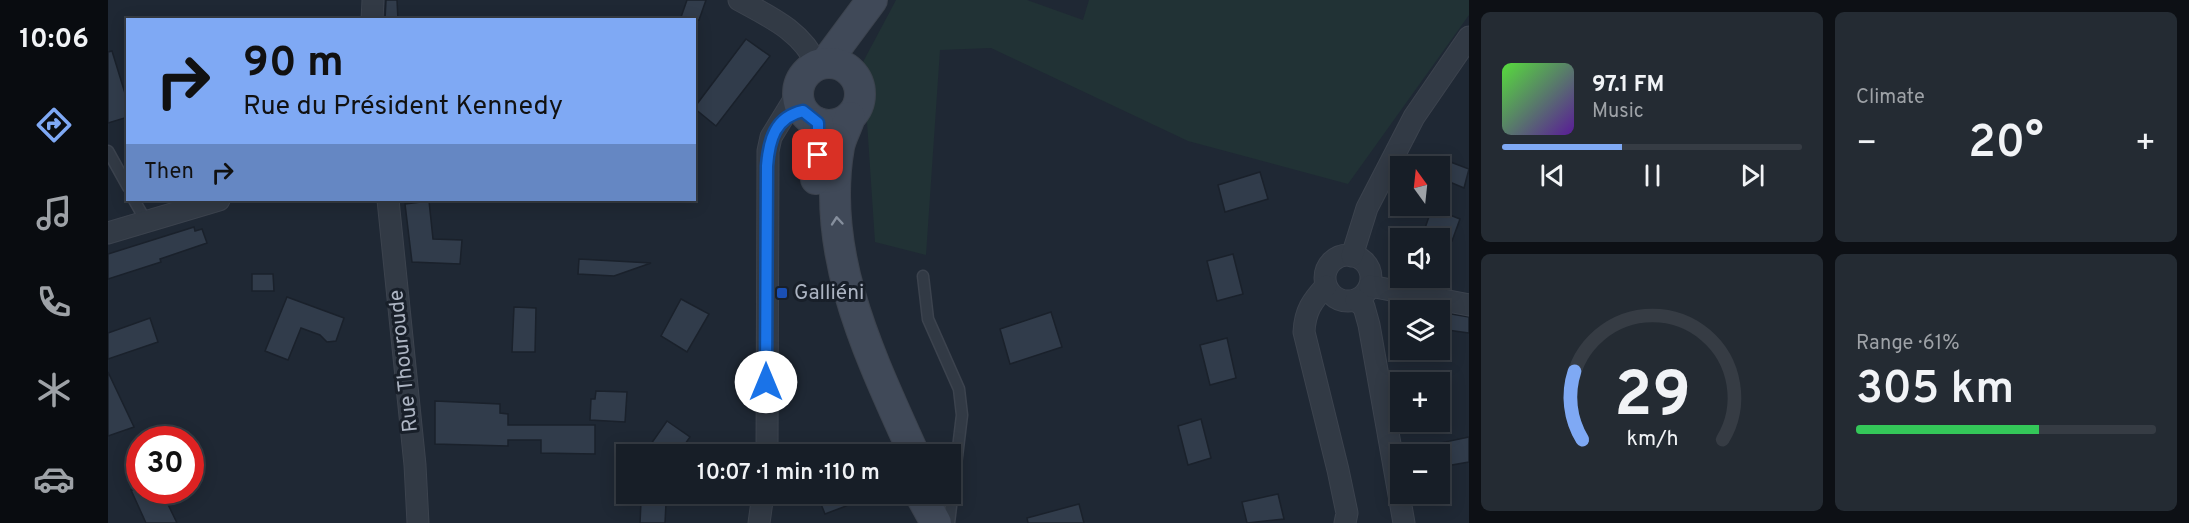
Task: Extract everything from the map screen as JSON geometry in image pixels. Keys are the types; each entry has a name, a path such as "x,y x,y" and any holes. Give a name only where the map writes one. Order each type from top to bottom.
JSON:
{"street":[{"path":"372,18 373,0"},
{"path":"739,0 782,24 830,65 855,77 860,98 840,145 836,180 840,245 846,284 861,333 910,444"},
{"path":"767,444 767,166 771,137 800,111 805,73 830,65 865,11"},
{"path":"1352,256 1367,208 1414,117 1469,37"},
{"path":"800,111 840,123 850,117"},
{"path":"800,111 819,140 815,198 817,227 825,272 850,346 897,444"},
{"path":"108,233 216,201"},
{"name":"Rue Thouroude","path":"388,201 418,523"},
{"path":"1345,523 1347,513 1338,471 1304,332 1310,302 1326,286 1328,267 1343,256 1352,256 1368,267 1363,293 1364,307 1404,523"},
{"path":"1326,286 1335,297 1342,301 1363,293 1469,305"},
{"path":"759,523 762,504"},
{"path":"926,504 936,523"},
{"path":"935,504 942,523"}],"lane":[{"path":"108,151 126,183"},
{"path":"135,201 146,221"},
{"path":"923,276 928,319 943,350 960,398 962,415 949,523"}],"shaded area":[{"path":"896,0 1027,0 1083,20 1089,0 1469,0 1469,15 1348,184 1188,141 991,48 940,50 926,255 875,242 863,62"}],"building":[{"path":"386,0 397,0 398,18 385,18"},
{"path":"687,0 706,0 699,20 681,18"},
{"path":"746,39 770,56 716,126 696,110 696,105"},
{"path":"112,51 126,96 126,118 108,123 108,52"},
{"path":"1450,162 1469,169 1464,188 1450,182"},
{"path":"1260,172 1268,199 1225,212 1218,185"},
{"path":"429,201 433,239 462,240 460,264 412,262 405,204"},
{"path":"1450,215 1460,219 1452,241 1450,240 1450,228 1425,228 1429,216"},
{"path":"194,227 195,231 202,229 207,243 160,259 161,262 108,279 108,254"},
{"path":"1233,254 1243,294 1217,301 1207,261"},
{"path":"579,259 651,263 614,276 578,274"},
{"path":"252,274 273,274 274,291 252,291"},
{"path":"287,297 344,318 336,341 327,342 320,335 301,328 288,360 265,351"},
{"path":"681,299 709,314 687,352 661,336"},
{"path":"514,307 536,308 535,352 512,352"},
{"path":"1051,312 1062,347 1010,364 1000,329"},
{"path":"1450,314 1469,317 1469,333 1450,330"},
{"path":"150,318 158,342 108,359 108,333"},
{"path":"1227,338 1236,378 1210,385 1200,345"},
{"path":"108,372 134,426 126,426 126,430 108,436"},
{"path":"596,391 627,392 625,422 590,420 591,399 595,399"},
{"path":"435,401 500,404 500,413 508,414 508,425 595,425 595,454 541,453 541,440 508,440 508,446 435,444"},
{"path":"1201,419 1211,458 1188,465 1178,426"},
{"path":"667,421 690,437 685,444 651,444"},
{"path":"1469,437 1469,462 1450,465 1450,444 1440,443"},
{"path":"1278,494 1284,519 1247,523 1242,502"},
{"path":"137,504 168,504 177,523 146,523"},
{"path":"641,504 666,504 665,523 640,523"},
{"path":"821,504 851,504 825,514"},
{"path":"1079,504 1084,523 1028,523 1027,518"}],"place":[{"name":"Galliéni","path":"782,293"}],"route":[{"path":"766,382 767,166 771,137 783,119 803,111 818,123 818,155"}]}
